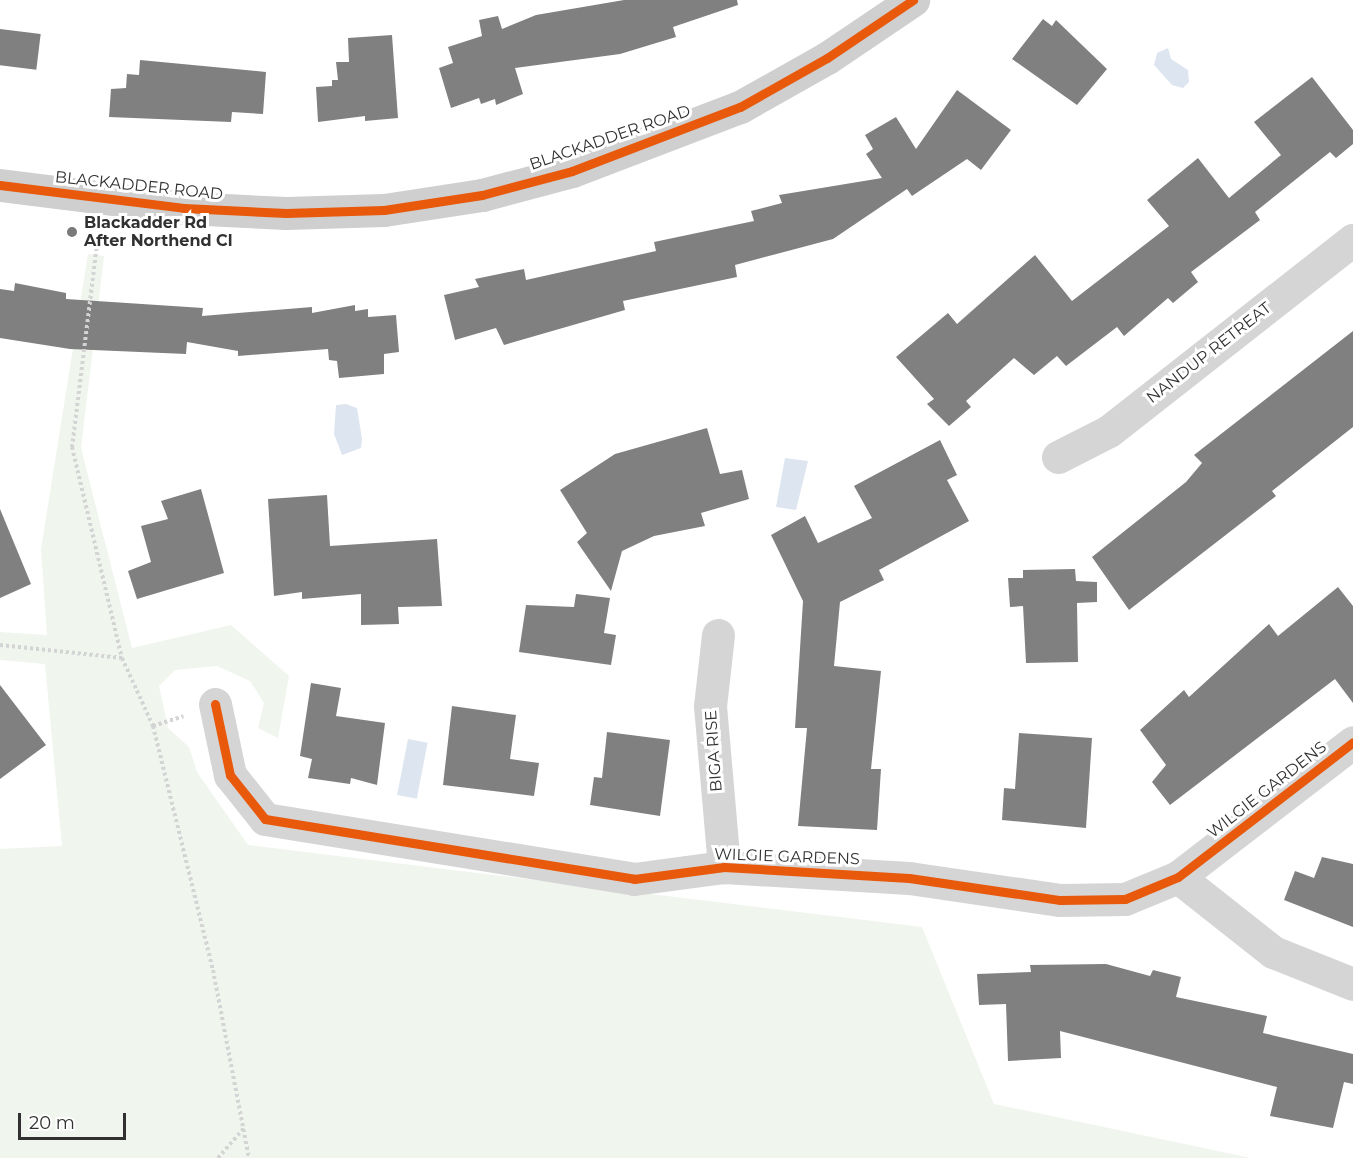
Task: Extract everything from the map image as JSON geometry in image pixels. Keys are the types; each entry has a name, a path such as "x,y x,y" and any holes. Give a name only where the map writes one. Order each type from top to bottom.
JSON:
{"street":[{"name":"BLACKADDER ROAD","path":"0,185 184,208 286,213 384,210 482,195 572,171 740,106 827,58 914,0"},
{"name":"NANDUP RETREAT","path":"1058,457 1109,431 1353,240"},
{"name":"BIGA RISE","path":"718,635 710,706 724,867"},
{"name":"WILGIE GARDENS","path":"215,704 230,775 265,819 634,879 724,867 909,878 1060,900 1125,899 1179,877 1353,742"},
{"path":"1179,877 1274,952 1353,984"}],"path":[{"path":"98,236 72,447 122,658 153,726 213,970 249,1158"},
{"path":"0,645 122,658"},
{"path":"218,1158 244,1127"}],"shaded area":[{"path":"1168,48 1171,59 1188,70 1189,82 1183,88 1172,85 1154,65 1157,53"},
{"path":"88,254 104,256 81,448 132,648 231,625 289,676 278,738 258,728 264,703 250,681 217,666 175,670 159,686 168,728 189,747 197,772 248,845 922,927 994,1104 1251,1158 0,1158 0,849 62,846 45,664 0,660 0,632 47,635 41,549"},
{"path":"346,404 357,408 362,439 361,448 342,455 334,434 336,405"},
{"path":"785,458 808,461 796,510 776,507"},
{"path":"408,739 428,743 417,799 397,795"}],"building":[{"path":"624,0 737,0 738,5 673,27 676,37 620,54 515,68 523,94 496,105 495,99 481,104 479,98 451,108 439,68 453,63 448,47 482,36 479,20 498,16 502,29 536,15"},
{"path":"1043,19 1052,26 1056,20 1107,69 1077,105 1012,59"},
{"path":"0,29 41,34 36,70 0,65"},
{"path":"392,35 398,118 365,121 365,116 318,122 316,87 332,86 332,80 338,80 336,62 349,62 348,38"},
{"path":"140,60 266,72 263,114 232,112 231,122 109,117 111,89 126,88 127,74 139,75"},
{"path":"1312,77 1353,130 1353,144 1336,158 1330,152 1255,212 1260,220 1191,272 1198,282 1173,303 1168,298 1124,336 1117,327 1066,366 1057,356 1034,375 1014,358 966,401 971,407 949,426 927,404 934,399 896,357 948,313 957,324 1035,255 1072,301 1169,226 1147,200 1198,158 1229,198 1281,155 1254,122"},
{"path":"957,90 1011,130 981,170 967,159 912,196 907,189 833,239 735,265 737,277 623,301 625,310 504,345 496,328 455,340 444,295 479,287 475,279 524,269 526,280 656,251 654,242 754,221 751,211 782,203 779,195 882,178 866,154 873,149 865,135 896,117 916,149"},
{"path":"15,283 66,293 66,299 203,308 202,316 312,307 312,313 355,305 355,311 368,309 368,317 396,315 399,352 384,354 384,374 339,378 337,361 329,360 328,349 238,356 238,351 187,342 186,354 70,349 0,338 0,289 14,291"},
{"path":"1353,331 1353,427 1272,491 1276,496 1129,610 1092,557 1186,482 1202,463 1194,455"},
{"path":"707,428 720,474 742,470 749,499 701,513 705,526 654,536 622,551 611,591 577,542 587,533 560,490 615,454"},
{"path":"940,440 957,475 947,480 969,521 879,570 884,580 840,602 834,666 881,671 871,769 881,769 877,830 798,826 807,728 795,728 803,601 771,535 805,516 818,543 872,518 854,486"},
{"path":"201,489 224,573 137,599 128,571 151,562 141,526 168,519 161,501"},
{"path":"327,495 330,546 437,539 442,606 398,607 399,624 361,625 361,594 302,599 302,592 274,596 268,499"},
{"path":"0,509 31,584 0,598"},
{"path":"1075,569 1076,581 1097,582 1097,602 1077,603 1078,662 1026,663 1023,606 1010,607 1008,578 1023,578 1023,570"},
{"path":"1338,587 1353,606 1353,703 1335,679 1170,805 1152,782 1166,765 1140,730 1184,690 1189,697 1269,624 1278,636"},
{"path":"576,594 610,598 604,633 616,635 611,665 519,652 526,605 574,607"},
{"path":"311,683 341,688 336,716 385,723 377,785 351,778 350,784 308,778 312,759 300,756"},
{"path":"0,685 46,745 0,779"},
{"path":"452,706 516,715 510,759 539,763 534,796 443,785"},
{"path":"607,732 670,740 660,816 590,805 594,777 602,778"},
{"path":"1019,733 1092,738 1086,828 1002,820 1004,788 1015,789"},
{"path":"1322,857 1353,864 1353,927 1284,900 1295,871 1314,878"},
{"path":"1106,964 1150,976 1153,970 1181,977 1176,997 1267,1016 1263,1033 1353,1054 1353,1084 1344,1082 1333,1128 1270,1116 1277,1087 1060,1031 1061,1058 1008,1061 1006,1004 979,1005 977,974 1031,972 1030,965"}],"cycle path":[{"path":"0,185 184,208 286,213 384,210 482,195 572,171 740,107 827,58 913,0"},
{"path":"215,704 230,775 265,819 634,879 724,867 909,878 1060,900 1125,899 1178,877 1353,742"}],"place":[{"name":"Blackadder Rd After Northend Cl","path":"72,232"}]}
